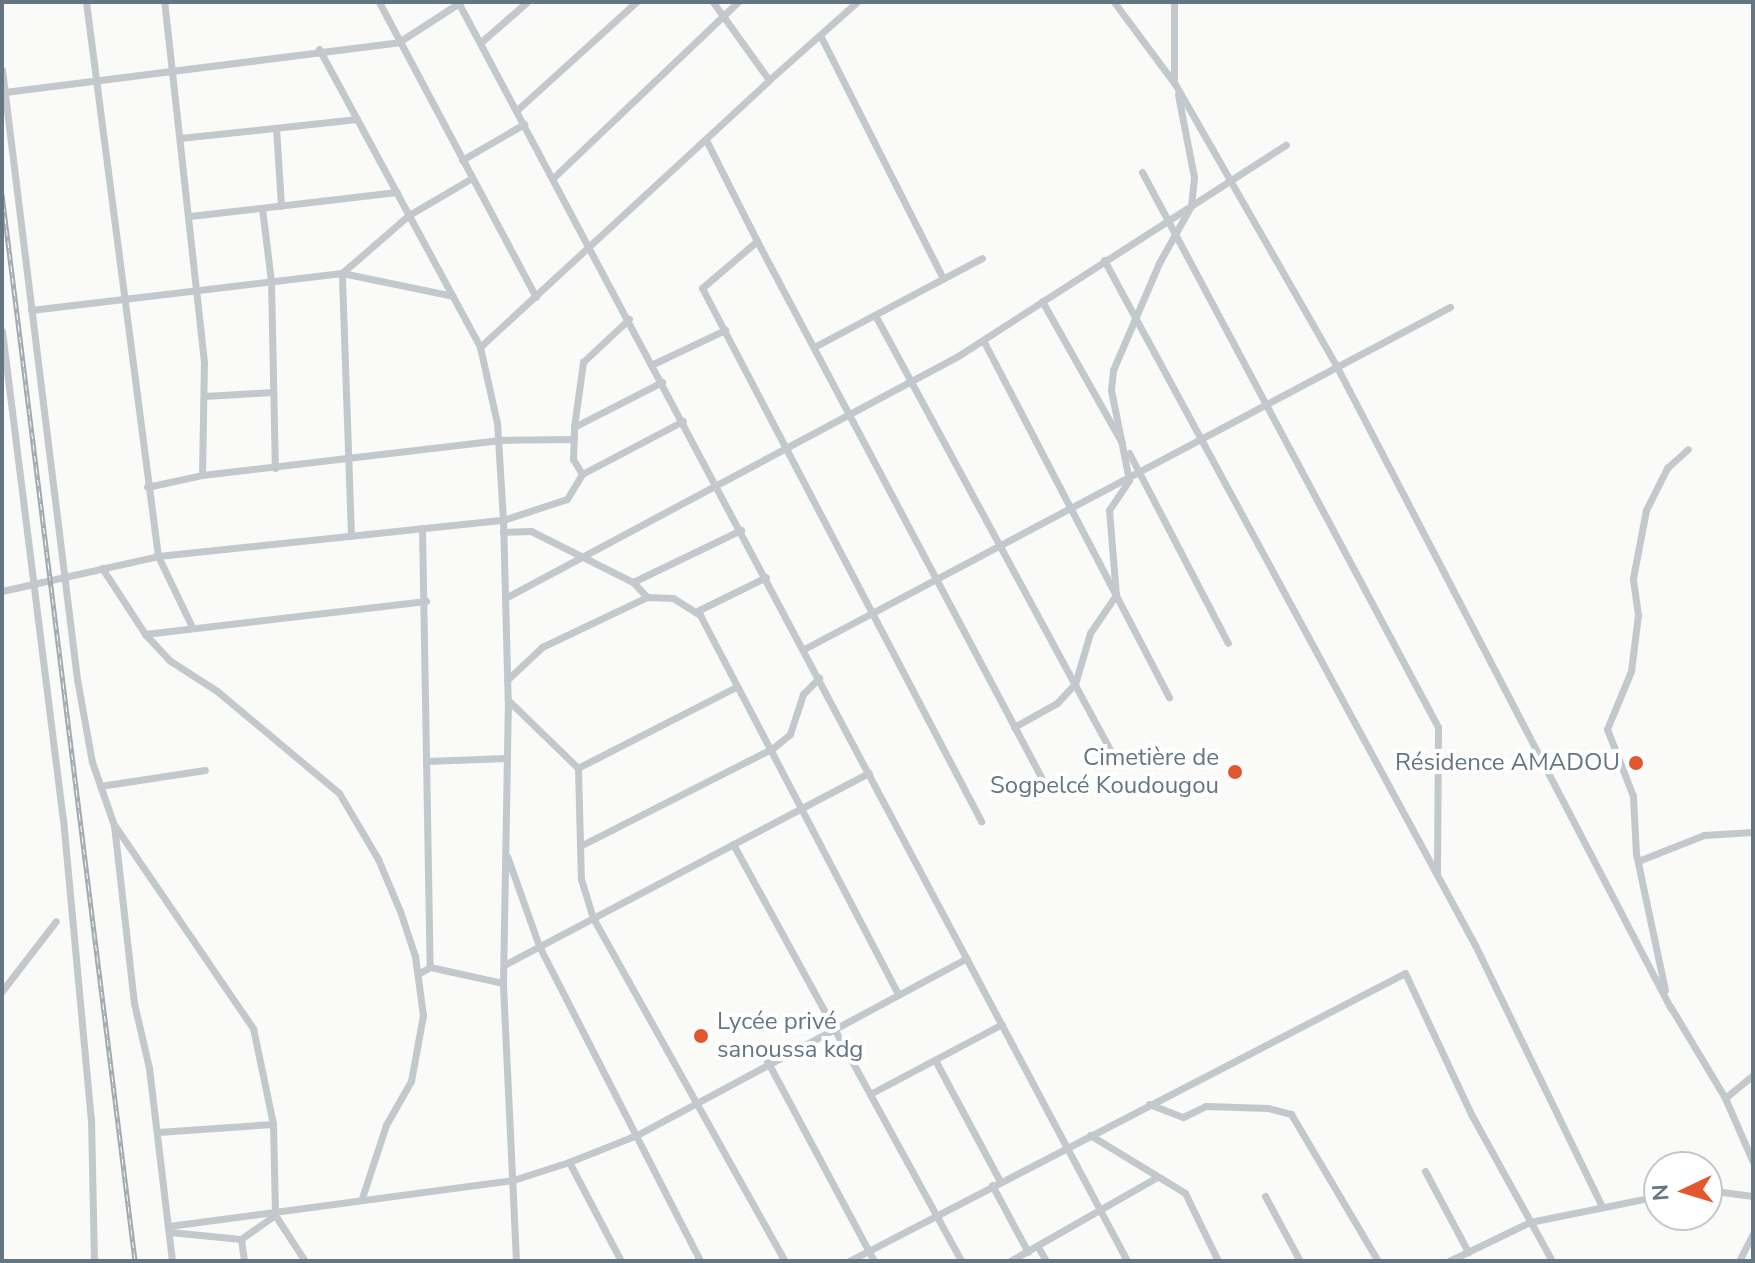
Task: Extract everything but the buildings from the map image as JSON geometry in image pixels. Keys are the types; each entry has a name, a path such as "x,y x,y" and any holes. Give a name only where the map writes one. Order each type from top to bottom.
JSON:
{"street":[{"path":"86,2 158,556 192,627"},
{"path":"164,2 198,290 204,396 202,475"},
{"path":"379,2 536,297"},
{"path":"480,43 527,2"},
{"path":"517,110 636,2"},
{"path":"713,2 769,80"},
{"path":"553,178 738,2"},
{"path":"480,347 857,2"},
{"path":"1114,2 1175,84 1338,369 1671,1009 1725,1098 1753,1162"},
{"path":"1014,727 1057,703 1075,684 1090,633 1116,595 1109,510 1129,480 1127,450 1111,390 1113,370 1175,233 1191,206 1194,177 1175,84 1174,2"},
{"path":"5,92 319,49 399,42 458,3 653,364 1127,1261"},
{"path":"820,35 943,279"},
{"path":"319,49 480,347 498,440 507,680 506,964 503,983 516,1261"},
{"path":"2,70 77,679 100,786 114,825 134,1003 158,1132 172,1261"},
{"path":"180,138 357,119"},
{"path":"462,160 524,124"},
{"path":"276,128 281,206"},
{"path":"706,140 1041,777"},
{"path":"505,598 983,340 1286,145"},
{"path":"1142,172 1438,727 1437,875"},
{"path":"342,273 409,215 472,178"},
{"path":"190,216 397,192"},
{"path":"262,208 271,281 275,468"},
{"path":"757,241 702,284 981,821"},
{"path":"814,347 982,258"},
{"path":"1104,260 1437,875 1601,1205"},
{"path":"31,310 342,273 453,296"},
{"path":"342,273 351,536"},
{"path":"1042,301 1142,473 1228,643"},
{"path":"804,649 1202,442 1450,307"},
{"path":"875,315 1110,749"},
{"path":"582,474 573,459 583,362 629,319"},
{"path":"653,364 725,330"},
{"path":"2,331 63,819 91,1119 94,1261"},
{"path":"983,340 1169,697"},
{"path":"574,427 662,382"},
{"path":"204,396 273,392"},
{"path":"2,591 65,574 158,556 503,520 567,499 582,474 683,421"},
{"path":"147,487 202,475 498,440 574,439"},
{"path":"1671,1009 1638,861 1633,796 1608,721 1631,671 1638,615 1633,578 1646,510 1667,468 1688,449"},
{"path":"422,528 426,601 430,967"},
{"path":"633,582 741,530"},
{"path":"503,532 531,531 633,582 647,597"},
{"path":"102,568 145,634 169,660 217,691 339,793 378,859 418,974 423,1015 411,1081 386,1125 362,1198"},
{"path":"695,612 766,577"},
{"path":"507,680 542,647 647,597 673,598 695,612 734,688 773,748 898,994"},
{"path":"145,634 426,601"},
{"path":"580,846 773,748 790,734 803,694 819,678"},
{"path":"578,768 734,688"},
{"path":"507,699 578,768 581,879 593,918 785,1261"},
{"path":"426,761 507,758"},
{"path":"100,786 205,770"},
{"path":"506,964 869,773"},
{"path":"114,825 253,1028 273,1124 275,1212 305,1261"},
{"path":"1638,861 1704,835 1753,832"},
{"path":"733,844 961,1261"},
{"path":"505,851 539,946 700,1261"},
{"path":"2,991 56,921"},
{"path":"170,1229 362,1198 513,1180 569,1162 637,1135 695,1101 967,958"},
{"path":"418,974 430,967 490,976 503,983"},
{"path":"849,1261 1405,973 1471,1114 1552,1261"},
{"path":"870,1094 1002,1024"},
{"path":"764,1055 874,1261"},
{"path":"935,1060 1028,1252"},
{"path":"1725,1098 1753,1075"},
{"path":"1149,1104 1183,1117 1206,1106 1268,1108 1291,1114 1378,1261"},
{"path":"158,1132 273,1124"},
{"path":"1090,1135 1185,1193 1218,1261"},
{"path":"569,1162 621,1261"},
{"path":"1425,1171 1468,1252"},
{"path":"1010,1261 1157,1177"},
{"path":"1723,1192 1753,1196"},
{"path":"1265,1196 1300,1261"},
{"path":"1449,1261 1530,1222 1643,1198"},
{"path":"170,1229 241,1239 275,1212"},
{"path":"1739,1261 1753,1233"},
{"path":"241,1239 244,1261"},
{"path":"1038,1247 1046,1261"}],"railway":[{"path":"2,194 135,1261"}],"place":[{"name":"Résidence AMADOU","path":"1636,763"},
{"name":"Cimetière de Sogpelcé Koudougou","path":"1235,772"},
{"name":"Lycée privé sanoussa kdg","path":"701,1036"}]}
